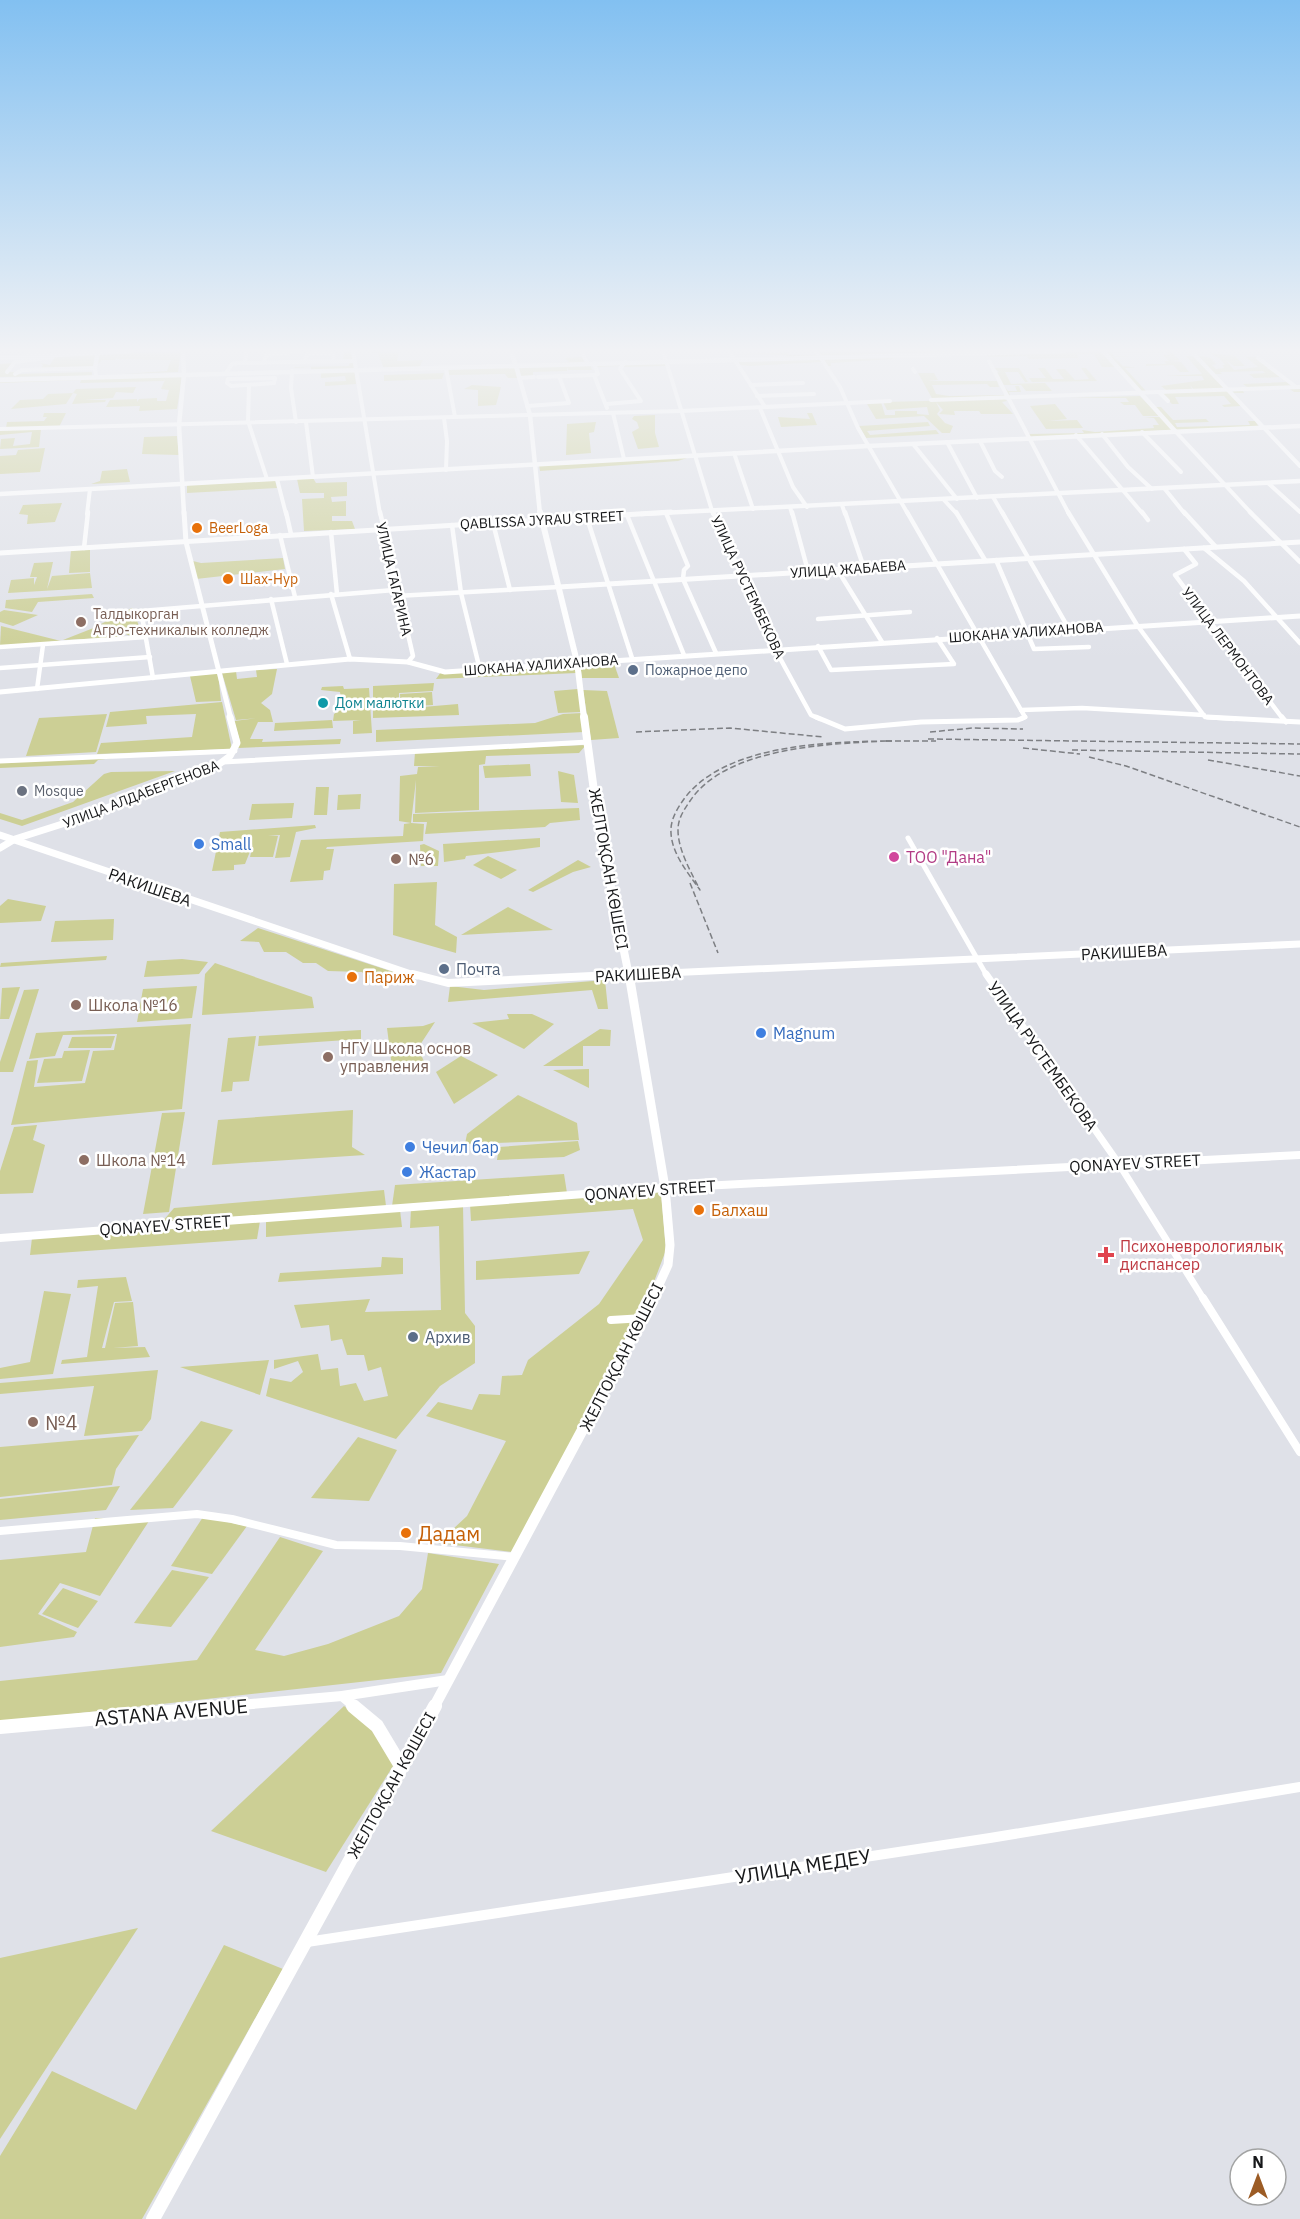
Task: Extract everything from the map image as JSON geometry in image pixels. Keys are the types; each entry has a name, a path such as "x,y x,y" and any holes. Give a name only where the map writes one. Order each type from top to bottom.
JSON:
{"main road":[{"name":"ЖЕЛТОҚСАН КӨШЕСІ","path":"153,2219 644,1318 668,1264 670,1245 665,1188 628,975 599,828 577,662 540,519 535,455"},
{"path":"0,494 715,455"}],"street":[{"name":"УЛИЦА АЛДАБЕРГЕНОВА","path":"0,848 15,839 78,819 223,762 235,751 237,743 186,542 182,455"},
{"path":"260,455 267,479"},
{"path":"311,455 314,477"},
{"name":"УЛИЦА ГАГАРИНА","path":"371,455 381,529 394,590 413,656 408,662"},
{"path":"446,470 447,455"},
{"path":"623,455 624,459"},
{"path":"735,455 753,509"},
{"path":"780,455 793,487 807,507"},
{"path":"873,455 1021,710 1082,708 1300,722"},
{"path":"921,455 957,499"},
{"path":"954,455 977,498"},
{"path":"987,455 995,471 1002,477"},
{"path":"1038,455 1058,494 1137,625 1205,716"},
{"path":"1092,455 1108,475 1125,490 1148,520"},
{"path":"1118,455 1152,489"},
{"path":"1164,455 1181,472"},
{"path":"1196,455 1300,561"},
{"path":"1289,455 1300,466"},
{"name":"УЛИЦА РУСТЕМБЕКОВА","path":"697,456 712,511 775,649 811,715 845,729 921,722 1018,720 1025,717 1021,710"},
{"path":"278,479 291,534"},
{"name":"QABLISSA JYRAU STREET","path":"0,553 540,519 1300,481"},
{"path":"1268,483 1300,512"},
{"path":"1164,488 1200,532 1216,547"},
{"path":"84,548 90,489"},
{"path":"993,497 1069,629"},
{"path":"944,500 958,515 985,560"},
{"path":"842,505 864,568"},
{"path":"790,507 808,571"},
{"path":"666,513 688,566 684,570 682,579 716,653"},
{"path":"627,515 684,655"},
{"path":"587,518 632,658"},
{"path":"494,523 510,590"},
{"path":"452,525 461,593 480,670"},
{"path":"331,532 334,594 350,659"},
{"path":"280,535 295,597"},
{"name":"УЛИЦА ЖАБАЕВА","path":"396,596 1300,542"},
{"path":"1204,548 1245,581 1300,643"},
{"name":"УЛИЦА ЛЕРМОНТОВА","path":"1184,549 1196,564 1176,575 1208,621 1286,722"},
{"path":"996,560 1034,649 1089,647"},
{"path":"837,569 882,642"},
{"path":"153,678 141,611 394,590"},
{"path":"271,599 287,664"},
{"path":"818,619 910,612"},
{"name":"ШОКАНА УАЛИХАНОВА","path":"0,692 350,659 408,662 445,672 1069,629 1300,616"},
{"path":"0,648 146,637"},
{"path":"818,646 831,670 954,664 937,638"},
{"path":"38,689 43,645"},
{"path":"0,668 150,657"},
{"path":"223,762 588,742"},
{"path":"0,761 235,751"},
{"name":"РАКИШЕВА","path":"0,835 190,901 436,982 1300,944"},
{"name":"УЛИЦА РУСТЕМБЕКОВА","path":"908,838 975,959 1119,1164 1300,1452"},
{"name":"QONAYEV STREET","path":"0,1238 665,1188 1300,1155"},
{"path":"611,1320 644,1318"},
{"path":"0,1531 196,1514 232,1519 336,1545 400,1546 515,1557"},
{"name":"ASTANA AVENUE","path":"0,1727 342,1696 448,1680"},
{"path":"342,1696 377,1726 401,1766"},
{"name":"УЛИЦА МЕДЕУ","path":"305,1942 979,1840 1300,1787"}],"green space":[{"path":"44,455 40,472 0,474 0,456"},
{"path":"690,457 678,461 540,471 539,465"},
{"path":"127,469 130,482 91,484 100,481 102,471"},
{"path":"313,478 316,483 347,482 347,496 331,497 332,502 346,501 346,516 332,516 332,521 352,521 355,529 304,531 302,499 324,498 324,493 300,493 297,479"},
{"path":"275,480 277,488 187,493 187,485"},
{"path":"62,503 55,522 27,524 28,515 19,514 23,505"},
{"path":"90,549 90,572 69,573 71,550"},
{"path":"283,558 285,569 196,579 193,561 201,563"},
{"path":"53,562 47,589 52,576 90,573 92,588 8,593 11,580 34,578 34,585 37,577 30,577 34,563"},
{"path":"92,594 94,598 38,602 32,612 5,608 6,600"},
{"path":"132,608 143,636 133,637 101,624"},
{"path":"4,610 38,615 13,626 0,622 0,612"},
{"path":"1,626 61,641 0,646"},
{"path":"96,627 125,637 63,640"},
{"path":"613,661 619,678 582,678 580,663"},
{"path":"576,663 576,673 436,679 441,672"},
{"path":"277,669 272,694 261,703 270,710 273,722 258,722 250,739 263,739 262,742 341,739 340,744 238,748 240,741 234,721 259,718 236,720 222,673 236,671 237,679 257,677 256,670"},
{"path":"218,673 221,701 196,702 190,676"},
{"path":"434,683 433,691 399,693 399,709 458,704 459,715 373,718 373,686"},
{"path":"343,686 344,689 369,688 372,733 353,734 353,721 361,720 333,721 334,714 343,708 340,692 321,690 322,687"},
{"path":"578,689 581,712 558,713 554,691"},
{"path":"583,690 607,691 619,738 591,740"},
{"path":"432,692 433,705 401,707 400,694"},
{"path":"222,702 232,749 97,754 101,743 192,737 196,714 146,716 147,724 106,727 110,712"},
{"path":"582,713 584,732 376,742 376,730 535,723 563,714"},
{"path":"107,714 96,752 26,756 39,718"},
{"path":"332,720 333,728 274,731 275,723"},
{"path":"586,745 579,753 486,756 485,764 479,765 479,810 415,813 416,780 411,823 399,821 400,776 417,774 418,767 440,766 414,766 415,752"},
{"path":"120,757 98,760 94,764 0,768 0,763"},
{"path":"530,764 531,776 485,778 483,766"},
{"path":"175,771 22,826 0,819 0,813 22,820 73,802 104,774 111,772"},
{"path":"558,771 574,775 578,803 561,802"},
{"path":"316,787 329,787 327,815 314,815"},
{"path":"361,794 360,809 337,810 338,795"},
{"path":"294,803 292,818 249,820 252,804"},
{"path":"579,808 580,820 550,823 545,827 425,834 427,822 413,822 413,814"},
{"path":"404,824 424,824 423,841 327,847 326,849 334,849 330,870 324,871 323,880 290,882 301,840 403,836"},
{"path":"315,825 316,828 296,832 290,857 275,858 280,835 268,836 278,836 273,857 250,857 253,844 245,864 234,865 234,870 212,871 220,832"},
{"path":"540,838 540,847 466,856 465,859 444,862 443,844"},
{"path":"424,844 439,851 438,866 421,866 420,845"},
{"path":"488,856 517,870 501,879 473,865"},
{"path":"578,860 591,867 573,872 533,892 528,890"},
{"path":"437,882 435,925 457,937 456,953 393,935 394,884"},
{"path":"8,899 46,906 41,921 0,923 0,906"},
{"path":"508,907 553,930 461,935"},
{"path":"114,919 113,940 51,942 55,921"},
{"path":"258,928 412,978 374,984 362,972 328,971 316,963 303,963 286,952 264,952 259,942 240,941"},
{"path":"107,956 106,960 0,967 1,963"},
{"path":"182,959 208,962 199,974 144,977 147,961"},
{"path":"215,963 312,997 314,1008 202,1015 205,974"},
{"path":"605,980 608,1009 598,1009 592,990 448,1002 450,986 484,990"},
{"path":"197,986 192,1018 137,1022 143,989"},
{"path":"20,987 9,1019 0,1019 2,988"},
{"path":"39,989 13,1072 0,1072 0,1062 24,990"},
{"path":"507,1014 532,1014 554,1024 524,1049 472,1023 509,1019"},
{"path":"435,1022 418,1048 427,1068 392,1067 387,1028 423,1026"},
{"path":"191,1024 182,1109 11,1125 27,1061 38,1060 34,1087 85,1083 93,1051 114,1050 117,1034 63,1035 55,1056 29,1059 36,1033"},
{"path":"600,1029 611,1030 610,1046 583,1046 583,1066 543,1066"},
{"path":"361,1030 361,1039 258,1046 259,1036"},
{"path":"115,1036 111,1048 68,1048 72,1037"},
{"path":"256,1036 249,1081 233,1082 232,1091 221,1092 228,1038"},
{"path":"90,1050 82,1081 37,1083 44,1059 62,1058 64,1051"},
{"path":"461,1056 498,1075 454,1104 436,1072"},
{"path":"589,1069 589,1088 553,1070"},
{"path":"518,1095 577,1123 579,1140 465,1144 467,1134"},
{"path":"353,1110 352,1147 365,1155 212,1165 218,1120"},
{"path":"185,1112 169,1212 143,1214 162,1113"},
{"path":"37,1125 33,1140 45,1145 33,1193 0,1194 0,1171 14,1127"},
{"path":"578,1141 580,1150 564,1157 497,1160 499,1147"},
{"path":"564,1174 567,1193 392,1206 395,1185"},
{"path":"384,1190 386,1206 162,1222 174,1208"},
{"path":"661,1192 666,1250 641,1316 512,1552 438,1543 467,1516 506,1441 426,1416 438,1402 472,1410 479,1394 500,1395 502,1376 522,1375 528,1360 599,1304 643,1240 633,1209 471,1221 470,1204"},
{"path":"463,1205 465,1313 475,1326 475,1363 440,1386 396,1439 266,1396 270,1378 291,1382 303,1372 298,1361 274,1369 274,1360 318,1354 321,1370 338,1368 340,1386 356,1383 364,1401 388,1396 381,1367 368,1371 364,1355 347,1355 342,1339 331,1341 329,1325 301,1328 294,1305 370,1299 365,1312 441,1310 439,1226 410,1228 411,1209"},
{"path":"400,1210 402,1227 266,1237 266,1220"},
{"path":"260,1221 257,1239 30,1255 32,1238"},
{"path":"590,1251 579,1274 476,1280 476,1261"},
{"path":"382,1257 403,1258 403,1274 278,1282 280,1273 381,1267"},
{"path":"126,1277 132,1301 114,1302 102,1348 105,1348 115,1303 133,1302 138,1346 113,1348 145,1347 150,1357 61,1364 62,1360 87,1357 98,1286 77,1288 78,1280"},
{"path":"44,1291 71,1294 53,1374 0,1379 0,1368 30,1362"},
{"path":"269,1360 260,1395 180,1367"},
{"path":"158,1370 151,1419 142,1431 84,1436 94,1386 0,1394 0,1383"},
{"path":"201,1421 233,1430 173,1508 130,1510"},
{"path":"139,1435 116,1469 112,1485 0,1497 0,1447"},
{"path":"358,1437 397,1450 369,1501 311,1498"},
{"path":"120,1486 106,1510 0,1520 0,1499"},
{"path":"203,1517 247,1526 212,1574 171,1566"},
{"path":"95,1518 151,1518 100,1596 60,1583 38,1614 77,1632 74,1637 0,1647 0,1560 86,1552"},
{"path":"280,1537 323,1551 255,1650 284,1656 328,1644 399,1616 422,1589 428,1553 499,1564 441,1673 0,1722 0,1681 197,1660"},
{"path":"172,1570 209,1577 171,1627 134,1623"},
{"path":"63,1588 98,1601 78,1628 42,1614"},
{"path":"344,1706 374,1729 395,1763 326,1872 211,1831"},
{"path":"138,1928 0,2139 0,1958"},
{"path":"224,1945 283,1969 142,2219 0,2219 0,2156 52,2071 136,2110"}],"railway":[{"path":"636,732 730,728 823,737"},
{"path":"930,732 973,728 1023,729"},
{"path":"928,739 1300,744"},
{"path":"886,741 936,741"},
{"path":"886,741 808,747 753,759 728,769 706,783 690,801 679,822 679,838 683,853 700,890 677,856 671,828 674,815 684,799 702,781 724,767 749,757 777,750 834,743 886,741"},
{"path":"1023,748 1080,754"},
{"path":"1072,750 1300,754"},
{"path":"1089,757 1126,766 1300,827"},
{"path":"1208,760 1300,776"},
{"path":"690,883 718,953"}],"place":[{"name":"BeerLoga","path":"197,528"},
{"name":"Шах-Нур","path":"228,579"},
{"name":"Талдыкорган Агро-техникалык колледж","path":"81,622"},
{"name":"Пожарное депо","path":"633,670"},
{"name":"Дом малютки","path":"323,703"},
{"name":"Mosque","path":"22,791"},
{"name":"Small","path":"199,844"},
{"name":"ТОО \"Дана\"","path":"894,857"},
{"name":"№6","path":"396,859"},
{"name":"Почта","path":"444,969"},
{"name":"Париж","path":"352,977"},
{"name":"Школа №16","path":"76,1005"},
{"name":"Magnum","path":"761,1033"},
{"name":"НГУ Школа основ управления","path":"328,1057"},
{"name":"Чечил бар","path":"410,1147"},
{"name":"Школа №14","path":"84,1160"},
{"name":"Жастар","path":"407,1172"},
{"name":"Балхаш","path":"699,1210"},
{"name":"Психоневрологиялық диспансер","path":"1106,1255"},
{"name":"Архив","path":"413,1337"},
{"name":"№4","path":"33,1422"},
{"name":"Дадам","path":"406,1533"}]}
